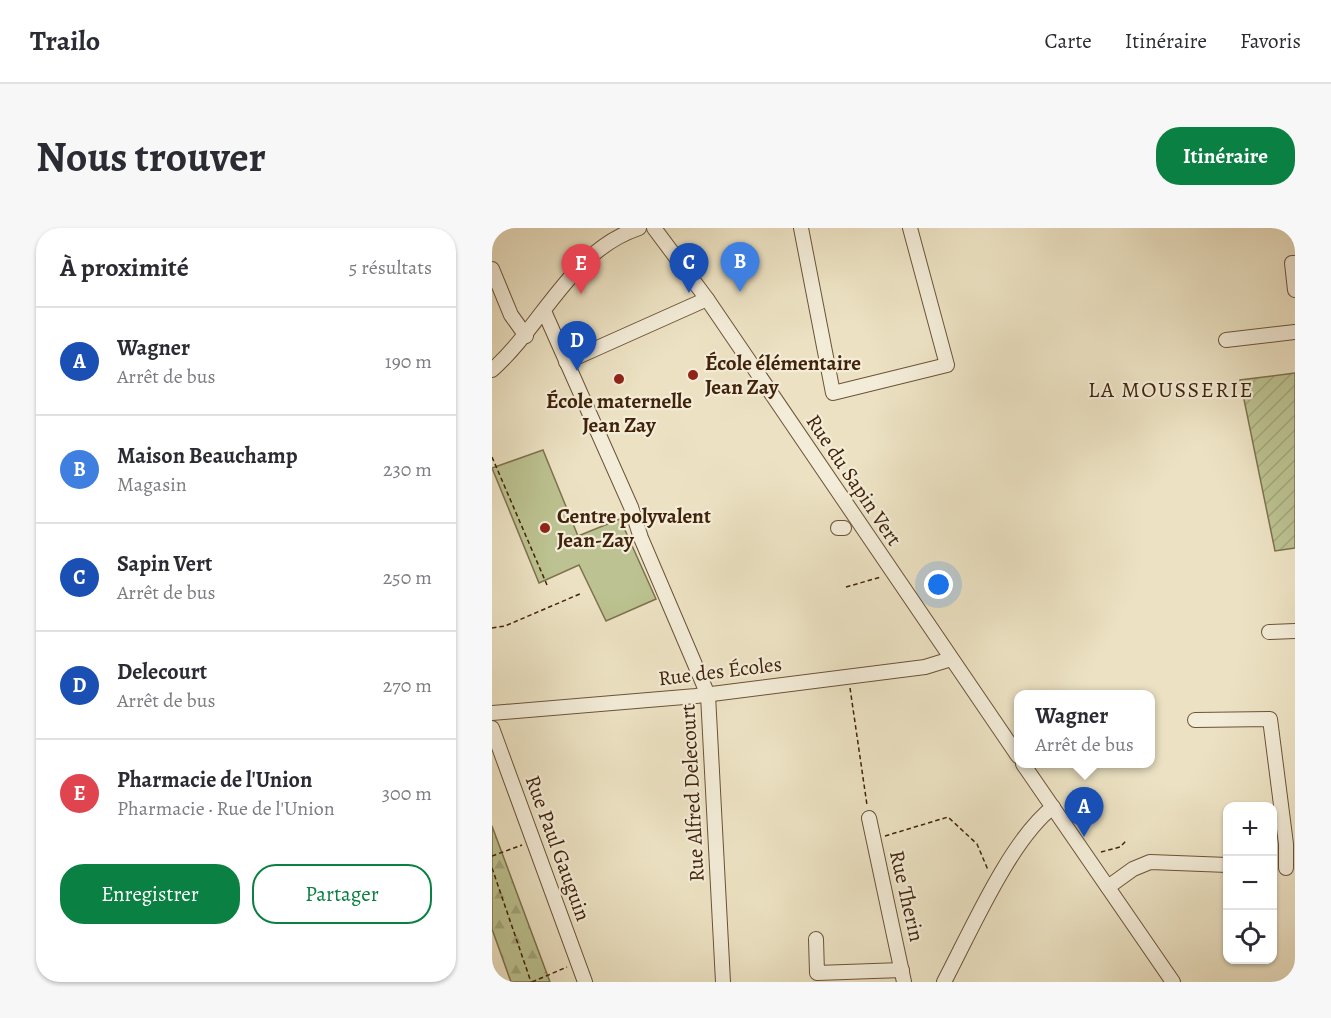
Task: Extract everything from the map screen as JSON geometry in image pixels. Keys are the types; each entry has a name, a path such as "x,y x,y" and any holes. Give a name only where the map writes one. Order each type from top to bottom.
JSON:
{"street":[{"path":"492,370 526,336 591,255 610,240 639,228"},
{"name":"Rue du Sapin Vert","path":"654,228 707,299 1014,750"},
{"path":"801,228 833,393 947,365 910,228"},
{"path":"1295,263 1292,263 1295,290"},
{"path":"492,269 511,315 526,336"},
{"path":"566,362 707,299"},
{"name":"Rue Alfred Delecourt","path":"544,311 631,507 708,695 723,982"},
{"path":"1226,340 1295,332"},
{"path":"1269,632 1295,631"},
{"name":"Rue des Écoles","path":"492,713 708,695 935,665 951,659"},
{"path":"1195,720 1270,719 1286,844 1285,868"},
{"name":"Rue Paul Gauguin","path":"492,728 585,982"},
{"path":"1026,768 1173,982"},
{"path":"944,982 994,888 1026,835 1053,807"},
{"name":"Rue Therin","path":"869,818 903,976"},
{"path":"1108,887 1133,869 1150,862 1223,865"},
{"path":"816,939 817,974 903,976"}],"path":[{"path":"492,457 547,585"},
{"path":"846,587 894,574"},
{"path":"492,628 505,627 582,593"},
{"path":"848,676 859,767 869,818"},
{"path":"873,840 948,818 981,849 994,888"},
{"path":"492,856 533,841"},
{"path":"1090,860 1105,850 1120,847 1125,841"},
{"path":"492,868 531,982 578,962"}],"green space":[{"path":"1295,373 1295,548 1275,551 1240,380"},
{"name":"Centre polyvalent Jean-Zay","path":"543,450 578,536 620,519 656,599 606,621 579,565 539,583 492,468"},
{"path":"492,826 550,982 511,982 492,929"}],"place":[{"name":"Maison Beauchamp","path":"740,292"},
{"name":"Sapin Vert","path":"689,293"},
{"name":"Pharmacie de l'Union","path":"581,294"},
{"name":"Delecourt","path":"577,371"},
{"name":"École élémentaire Jean Zay","path":"693,375"},
{"name":"École maternelle Jean Zay","path":"619,379"},
{"name":"Centre polyvalent Jean-Zay","path":"545,528"},
{"name":"Wagner","path":"1084,837"}],"district":[{"name":"LA MOUSSERIE","path":"1171,390"}]}
